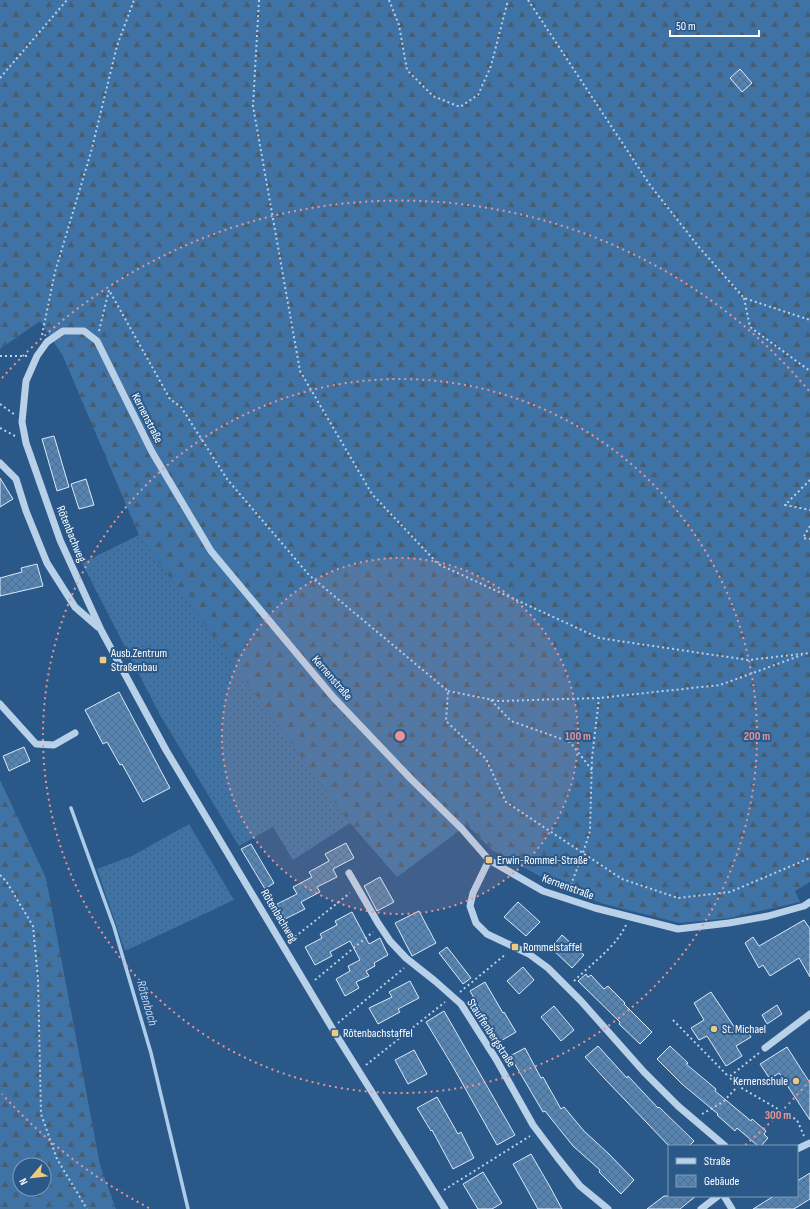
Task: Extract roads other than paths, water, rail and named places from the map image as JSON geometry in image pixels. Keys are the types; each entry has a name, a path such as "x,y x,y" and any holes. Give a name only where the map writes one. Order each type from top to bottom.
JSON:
{"street":[{"name":"Kernenstraße","path":"26,443 22,422 26,381 37,356 47,342 63,332 84,331 97,341 152,452 211,551 333,697 412,780 462,829 490,860 543,891 595,908 678,929 729,923 768,916 804,906 810,902"},
{"name":"Rötenbachweg","path":"26,443 60,540 101,630 166,750 333,1028 445,1209"},
{"name":"Rötenbachweg","path":"0,463 16,479 26,512 47,563 75,607 101,630"},
{"path":"0,704 36,744 54,745 75,733"},
{"path":"490,860 473,893 470,906 476,923 487,934 529,954 543,965 581,1001 644,1072 678,1106 723,1145"},
{"name":"Stauffenbergstraße","path":"349,873 390,941 411,962 461,1004 489,1048 537,1131 580,1186 608,1209"},
{"path":"765,1048 810,1014"},
{"path":"798,1149 809,1143"},
{"path":"701,1209 717,1197"},
{"path":"725,1197 732,1209"}],"waterway":[{"name":"Rötenbach","path":"71,808 114,927 151,1053 188,1209"}],"place":[{"name":"Ausb.Zentrum Straßenbau","path":"103,660"},
{"name":"Erwin-Rommel-Straße","path":"489,860"},
{"name":"Rommelstaffel","path":"515,947"},
{"name":"St. Michael","path":"714,1029"},
{"name":"Rötenbachstaffel","path":"335,1033"},
{"name":"Kernenschule","path":"796,1081"}]}
